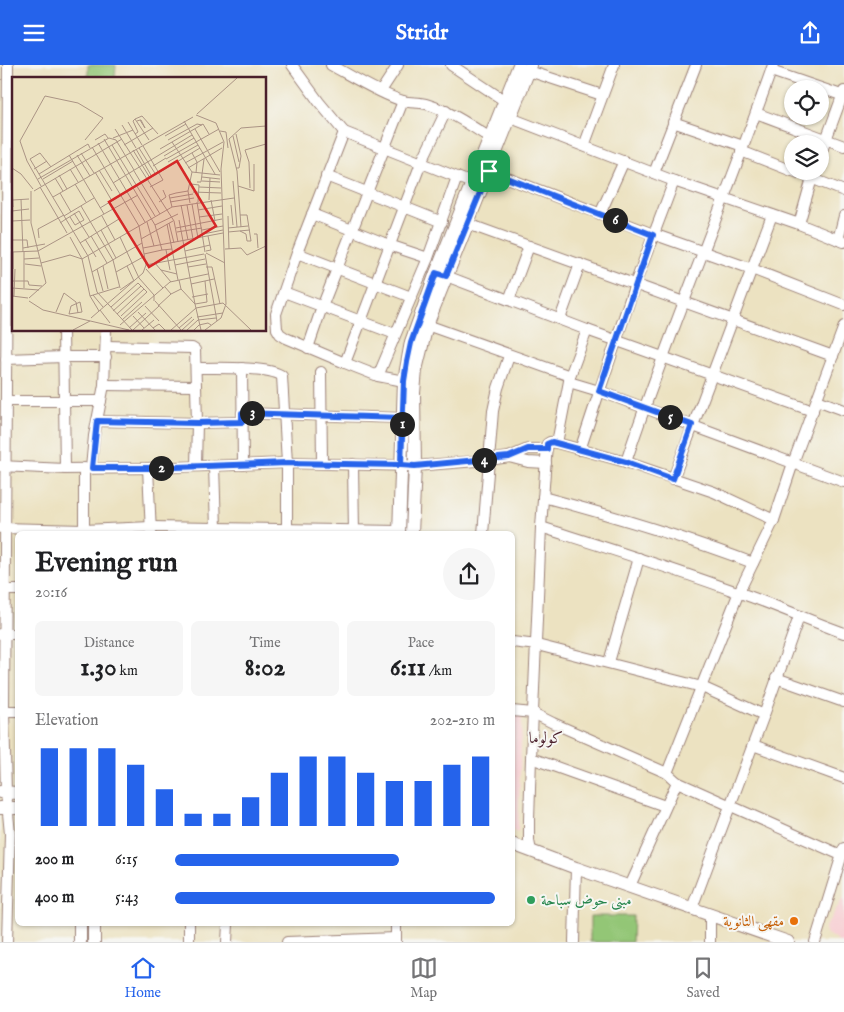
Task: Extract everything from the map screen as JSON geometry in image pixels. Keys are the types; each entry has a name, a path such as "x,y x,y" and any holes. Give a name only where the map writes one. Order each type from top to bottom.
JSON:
{"street":[{"path":"293,65 319,102 344,132 472,183"},
{"path":"331,65 403,101 424,103 446,111 490,138"},
{"path":"381,91 398,65"},
{"path":"451,65 504,101"},
{"path":"584,146 614,65"},
{"path":"654,173 696,65"},
{"path":"412,531 415,466 414,393 416,370 427,325 441,274 472,183 490,138 505,116 504,101 526,67"},
{"path":"526,67 602,95"},
{"path":"399,531 404,381 411,343 441,274 468,224 489,171 505,116 526,67"},
{"path":"626,462 662,357 704,252 772,68 843,94 828,135"},
{"path":"5,71 3,270 7,312 3,421 2,711 10,833 4,914 8,942"},
{"path":"308,348 322,307 386,149 403,101"},
{"path":"346,363 421,163 446,111"},
{"path":"756,113 815,135"},
{"path":"505,116 674,181 799,224 841,241 844,216"},
{"path":"673,122 784,167"},
{"path":"344,132 297,253 276,314 277,329 286,338 308,348 378,376 404,381"},
{"path":"829,140 844,146"},
{"path":"600,214 624,161"},
{"path":"489,171 653,235 752,269 844,305"},
{"path":"326,176 442,223"},
{"path":"378,376 442,223 457,177"},
{"path":"799,224 812,180"},
{"path":"823,180 844,191"},
{"path":"580,450 635,284 674,181"},
{"path":"312,214 428,258"},
{"path":"673,479 772,215"},
{"path":"468,224 833,356"},
{"path":"509,300 529,246"},
{"path":"297,253 410,297"},
{"path":"560,319 580,264"},
{"path":"441,274 587,330 813,411"},
{"path":"284,292 395,335"},
{"path":"427,325 844,482"},
{"path":"667,773 739,592 774,519 844,326"},
{"path":"557,443 569,379 587,330"},
{"path":"63,331 65,469"},
{"path":"84,531 88,468 104,385 106,331"},
{"path":"106,346 192,348 195,350 196,466"},
{"path":"4,353 64,357 106,357"},
{"path":"483,531 493,411 498,388 509,356"},
{"path":"196,368 274,371 282,375 287,463 287,530"},
{"path":"242,369 243,465"},
{"path":"321,372 322,463"},
{"path":"104,385 196,386"},
{"path":"4,394 64,401 101,401"},
{"path":"817,400 844,410"},
{"path":"97,421 197,423 284,413 402,418"},
{"path":"531,851 529,820 531,758 541,527 548,443 557,443 626,462 714,493 774,519"},
{"path":"3,466 65,469 322,463 415,466 489,460 509,457 528,449 547,449"},
{"path":"509,457 528,462 546,463"},
{"path":"353,464 354,531"},
{"path":"214,465 216,528"},
{"path":"148,468 151,531 216,528 249,531 320,531"},
{"path":"543,497 619,517 703,544 753,563"},
{"path":"541,527 739,592 844,633"},
{"path":"3,528 64,531"},
{"path":"609,662 639,558"},
{"path":"2,590 15,591"},
{"path":"692,908 799,617"},
{"path":"2,634 15,633"},
{"path":"515,643 537,645 702,687 764,715"},
{"path":"776,678 844,703"},
{"path":"2,711 15,711"},
{"path":"515,711 533,713 667,773 677,782 842,856 815,942"},
{"path":"752,745 844,778"},
{"path":"531,758 664,806"},
{"path":"630,886 664,806 677,782"},
{"path":"515,845 788,942"},
{"path":"574,942 576,868"},
{"path":"710,914 710,942"},
{"path":"80,926 80,942"},
{"path":"94,926 94,942"},
{"path":"189,926 189,942"},
{"path":"227,942 228,926"},
{"path":"287,942 396,940 396,926"}],"shaded area":[{"path":"515,714 522,714 518,832 515,831"},
{"path":"844,897 844,942 839,942 826,933 825,927"}],"green space":[{"path":"88,65 116,65 115,77 88,77"},
{"path":"590,916 633,916 632,942 590,942"}],"place":[{"name":"مبنى حوض سباحة","path":"531,900"},
{"name":"مقهى الثانوية","path":"794,921"}],"district":[{"name":"كولوما","path":"546,739"}],"route":[{"path":"489,171 446,276 436,273 411,343 404,381 401,465 287,463 92,468 97,421 242,422 242,413 284,413 402,418 401,465 415,466 509,457 528,449 547,449 547,444 552,442 626,462 673,479 692,425 599,391 653,235 489,171"}]}
